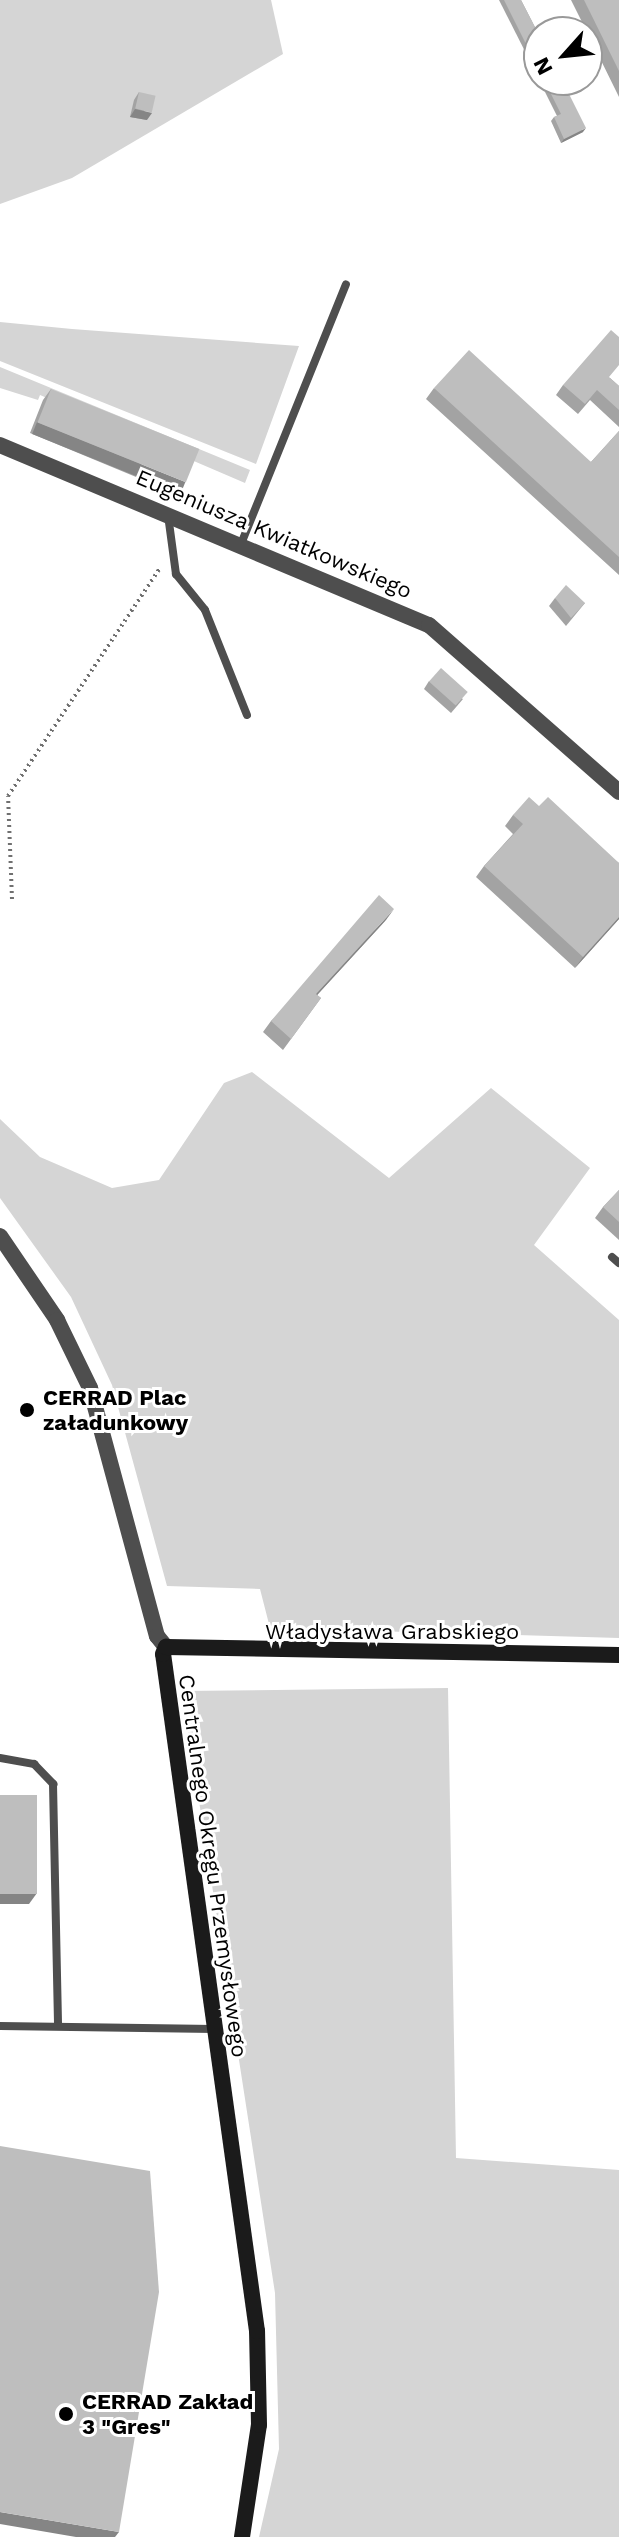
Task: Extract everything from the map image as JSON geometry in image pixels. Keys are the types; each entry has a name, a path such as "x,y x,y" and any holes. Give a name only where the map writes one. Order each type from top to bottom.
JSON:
{"street":[{"name":"Eugeniusza Kwiatkowskiego","path":"0,445 429,625 619,792"},
{"name":"Centralnego Okręgu Przemysłowego","path":"0,1236 57,1320 90,1388 157,1636 166,1647 162,1662 259,2363 256,2460 242,2537"},
{"name":"Władysława Grabskiego","path":"166,1647 619,1655"}],"lane":[{"path":"241,544 346,284"},
{"path":"168,514 169,553 205,610 247,715"},
{"path":"0,1758 34,1764 53,1784 58,2026"},
{"path":"0,2026 214,2029"}],"path":[{"path":"12,899 8,796 169,553"}],"shaded area":[{"path":"0,0 271,0 283,54 72,178 0,204"},
{"path":"0,322 299,346 256,464 0,361"},
{"path":"0,367 250,470 245,483 40,395 38,400 0,388"},
{"path":"252,1072 389,1178 491,1088 590,1168 534,1245 619,1320 619,1638 270,1628 260,1589 167,1586 112,1385 71,1297 0,1198 0,1119 40,1157 112,1188 159,1180 224,1083"},
{"path":"448,1688 456,2158 619,2170 619,2537 259,2537 279,2449 275,2293 182,1691"}],"building":[{"path":"504,0 521,0 529,16 523,16 523,38"},
{"path":"584,0 619,0 619,71 603,39 603,16 592,16"},
{"path":"139,92 156,96 152,112 135,109"},
{"path":"552,96 570,96 586,128 564,139 554,117 561,114"},
{"path":"611,330 619,337 619,365 609,377 619,386 619,410 597,390 585,404 563,385"},
{"path":"469,350 591,462 619,431 619,557 434,388"},
{"path":"51,389 199,449 186,482 38,422"},
{"path":"566,585 585,603 571,618 555,598"},
{"path":"441,668 468,692 456,705 429,681"},
{"path":"529,797 539,806 548,797 619,863 619,917 583,957 484,866 523,824 513,815"},
{"path":"379,895 394,909 316,994 321,998 291,1039 271,1021"},
{"path":"619,1190 619,1222 603,1207"},
{"path":"0,1795 37,1795 37,1894 0,1894"},
{"name":"CERRAD Zakład 3 \"Gres\"","path":"0,2146 150,2171 159,2292 119,2532 0,2512"}],"place":[{"name":"CERRAD Plac załadunkowy","path":"27,1410"},
{"name":"CERRAD Zakład 3 \"Gres\"","path":"66,2414"}]}
